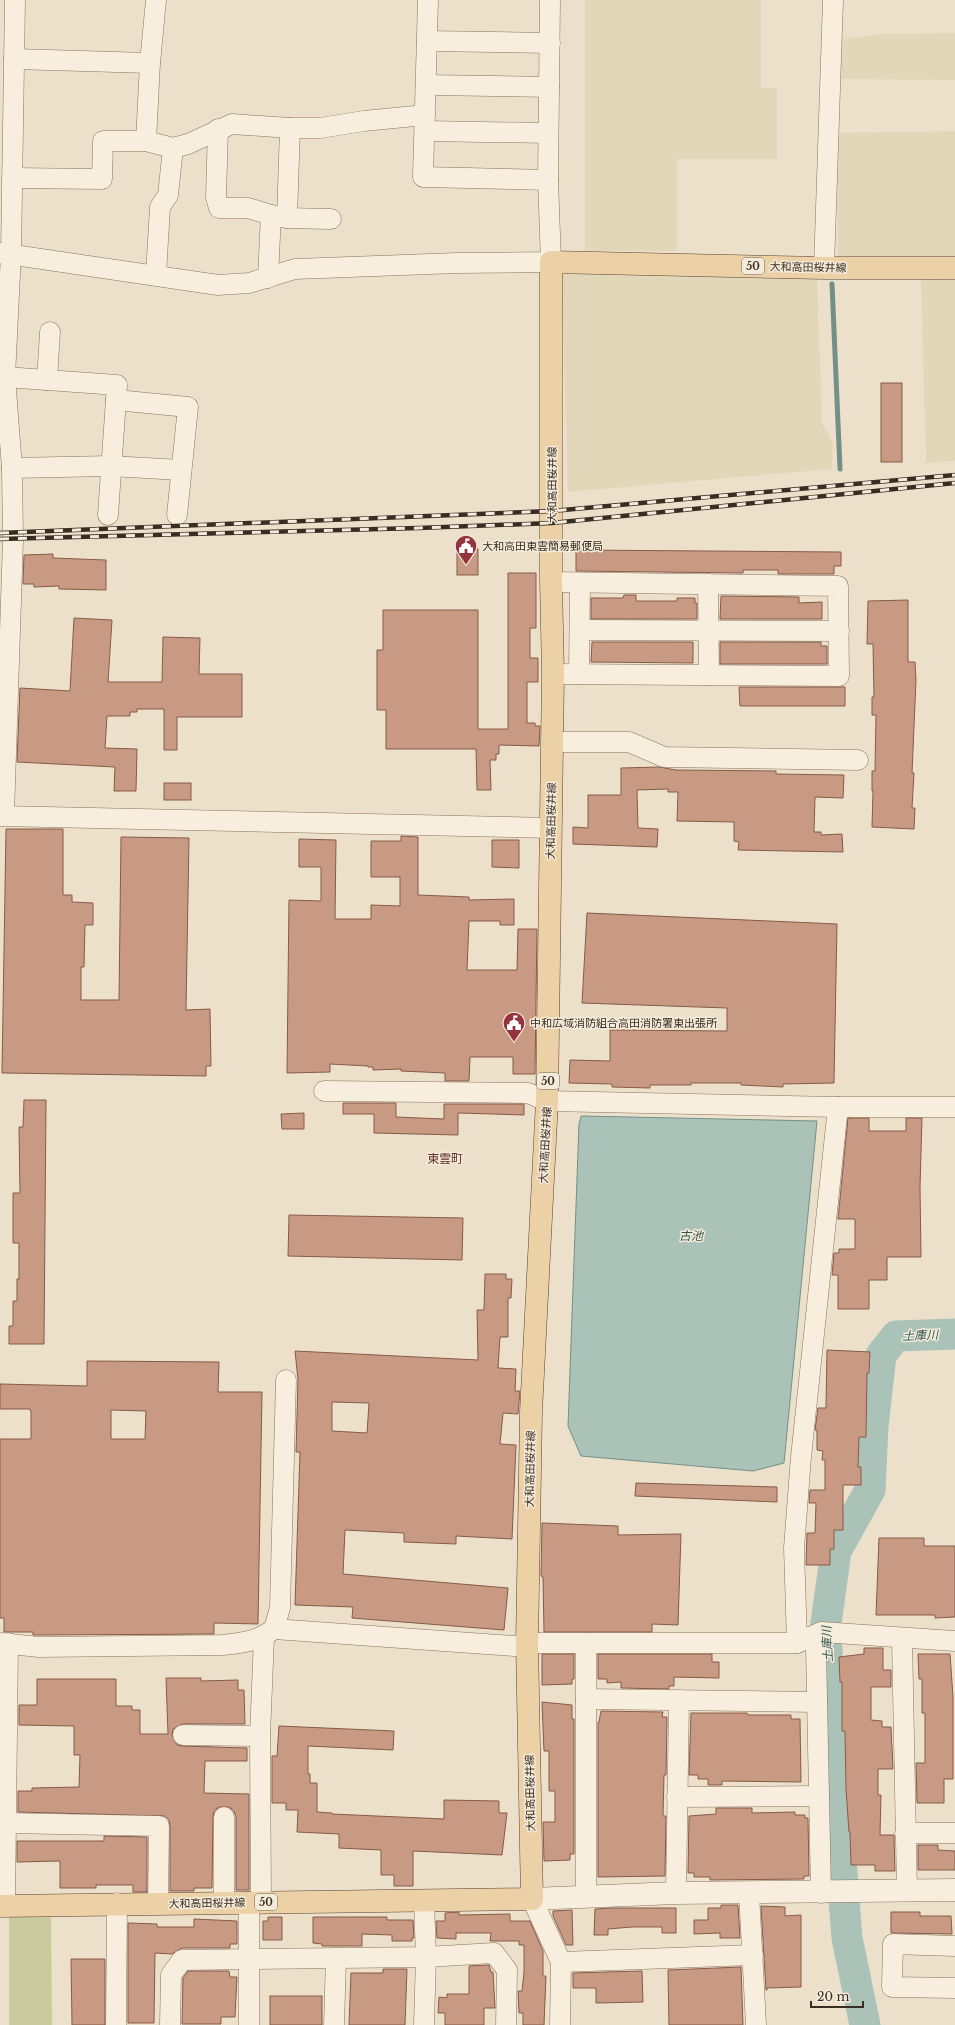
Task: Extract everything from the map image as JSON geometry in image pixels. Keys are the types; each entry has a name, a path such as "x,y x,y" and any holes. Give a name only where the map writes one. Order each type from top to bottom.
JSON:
{"main road":[{"name":"大和高田桜井線","path":"2,1906 532,1899 527,1643 531,1412 547,1101 553,674 551,582 551,262 824,268 955,268"}],"street":[{"path":"15,0 6,111 6,152 12,178 5,253 3,351 5,377 4,423 12,468 13,539 2,816 551,828"},
{"path":"146,141 150,63 156,0"},
{"path":"428,0 423,177 548,180"},
{"path":"5,253 218,285 249,283 294,269 457,263 551,262 548,180 550,0"},
{"path":"824,268 833,0"},
{"path":"427,41 550,43"},
{"path":"9,67 150,63"},
{"path":"426,85 549,87"},
{"path":"12,178 102,179 103,140 146,141 173,148 188,144 218,129 232,124 290,128 320,128 364,120 548,132"},
{"path":"268,278 279,217 290,128"},
{"path":"218,129 216,197 219,208 248,208 279,217 331,219"},
{"path":"156,275 160,207 168,195 173,148"},
{"path":"47,380 50,332"},
{"path":"5,377 117,385 110,466 108,515"},
{"path":"116,400 188,407 177,515"},
{"path":"12,468 110,466 181,470"},
{"path":"551,582 838,586 839,631 839,676 553,674"},
{"path":"579,674 580,583"},
{"path":"708,584 708,675"},
{"path":"580,630 839,631"},
{"path":"552,742 629,742 664,757 858,760"},
{"path":"324,1091 528,1093 547,1101 838,1107 955,1107"},
{"path":"822,1893 816,1648 809,1638 794,1548 801,1457 838,1107"},
{"path":"249,2025 249,1960 255,1902 260,1736 269,1633 280,1608 286,1380"},
{"path":"2,1906 6,1823 4,1643 39,1646 223,1645 250,1642 269,1633 514,1646 527,1643 809,1638 896,1638 955,1641"},
{"path":"896,1638 905,1833 906,1890"},
{"path":"586,1643 586,1897"},
{"path":"586,1699 817,1702"},
{"path":"676,1894 679,1700"},
{"path":"183,1735 260,1736"},
{"path":"677,1797 819,1796"},
{"path":"224,1817 224,1903"},
{"path":"6,1823 159,1826 158,1904"},
{"path":"905,1833 955,1833"},
{"path":"560,2025 561,1962 532,1899 676,1894 955,1890"},
{"path":"749,1894 756,2025"},
{"path":"424,1901 426,1957 424,2025"},
{"path":"116,2025 117,1904"},
{"path":"955,1946 893,1944 892,1987 955,1988"},
{"path":"170,2025 171,1975 182,1960 426,1957 494,1953 507,1970 506,2025"},
{"path":"561,1962 753,1956"},
{"path":"334,2025 336,1958"}],"shaded area":[{"path":"585,0 761,0 761,88 777,88 777,159 677,159 677,251 585,251"},
{"path":"955,33 955,80 839,79 838,40 880,34"},
{"path":"955,131 955,257 838,257 836,133"},
{"path":"561,268 817,277 822,423 833,443 832,469 568,492"},
{"path":"921,278 955,280 955,461 926,463"}],"green space":[{"path":"9,1913 51,1913 52,2025 9,2025"}],"water":[{"name":"古池","path":"581,1116 817,1121 784,1463 753,1471 581,1456 568,1426 579,1124"}],"building":[{"path":"881,383 902,383 902,462 881,462"},
{"path":"457,549 478,549 478,575 457,575"},
{"path":"576,550 841,552 841,566 834,566 834,574 778,574 778,570 743,570 743,573 576,571"},
{"path":"53,554 53,558 106,560 106,590 59,589 59,586 34,587 34,584 23,584 24,555"},
{"path":"508,573 536,573 536,628 530,628 530,658 538,658 538,682 527,682 527,723 535,723 535,726 540,726 539,746 499,745 499,754 496,754 496,760 490,760 491,790 477,790 476,749 386,749 386,710 377,710 377,650 383,650 383,610 478,610 478,729 508,729"},
{"path":"624,595 636,595 636,601 677,601 677,598 695,598 695,603 697,603 697,619 591,619 591,598 623,598"},
{"path":"721,596 799,597 799,603 822,602 822,619 720,619"},
{"path":"908,600 908,662 915,662 916,680 912,773 914,773 912,808 915,808 914,829 872,827 872,771 875,771 876,715 872,715 872,697 874,697 873,644 867,644 868,601"},
{"path":"74,618 112,620 108,682 162,682 163,637 200,638 199,674 242,674 242,717 177,717 177,750 164,750 164,709 137,709 137,712 130,712 130,716 107,716 105,748 137,749 136,791 114,791 115,767 17,762 20,688 70,691"},
{"path":"592,642 693,642 693,663 591,662"},
{"path":"720,642 821,642 821,646 827,646 827,664 720,664"},
{"path":"739,687 845,687 845,706 740,706"},
{"path":"659,767 676,770 776,771 776,774 844,775 843,798 815,797 814,832 821,832 821,835 842,834 843,852 738,850 739,842 734,841 734,822 677,821 678,792 668,792 668,789 637,790 638,828 658,829 657,847 573,844 573,827 588,828 588,795 621,795 621,768"},
{"path":"164,783 191,783 191,800 164,800"},
{"path":"6,829 63,829 63,895 72,895 72,902 93,903 93,925 85,925 84,967 81,967 81,1000 119,1000 121,837 189,838 186,1010 210,1009 211,1066 206,1066 206,1076 2,1073"},
{"path":"401,836 418,837 418,895 469,897 469,900 514,899 514,925 500,925 500,921 469,921 467,970 517,970 518,929 537,929 535,1074 513,1074 513,1057 470,1057 469,1081 445,1081 445,1073 401,1071 401,1069 373,1070 373,1067 368,1066 330,1064 330,1072 287,1073 289,900 321,901 321,867 299,867 299,839 336,840 335,919 371,919 371,905 400,906 400,877 371,877 371,841 401,841"},
{"path":"492,840 519,840 519,868 492,867"},
{"path":"587,913 837,924 834,1083 783,1084 783,1087 741,1085 741,1083 691,1083 691,1085 650,1085 650,1088 612,1087 612,1084 569,1083 570,1060 610,1061 610,1030 727,1031 727,1008 582,1003"},
{"path":"24,1100 46,1100 44,1344 9,1344 9,1326 13,1326 13,1301 17,1301 17,1279 19,1279 19,1243 13,1243 13,1193 20,1193 19,1127 23,1127"},
{"path":"343,1103 396,1103 396,1117 444,1119 444,1104 524,1104 524,1115 458,1113 458,1135 374,1133 374,1114 343,1114"},
{"path":"304,1113 304,1129 282,1129 281,1114"},
{"path":"848,1118 869,1118 869,1131 906,1131 906,1118 922,1118 920,1187 921,1257 887,1257 887,1280 869,1280 869,1309 838,1309 838,1275 832,1275 834,1253 839,1253 839,1249 855,1249 855,1219 838,1219"},
{"path":"289,1215 463,1218 462,1260 288,1256"},
{"path":"485,1274 506,1274 506,1279 512,1279 511,1298 508,1298 508,1337 500,1337 498,1368 516,1369 515,1391 520,1391 518,1414 503,1413 500,1444 516,1445 512,1539 456,1536 456,1544 404,1542 404,1533 345,1530 343,1574 508,1588 504,1630 352,1618 353,1607 295,1605 300,1452 296,1452 298,1380 295,1351 478,1360 477,1310 484,1310","holes":["332,1402 369,1403 367,1433 332,1431"]},
{"path":"827,1350 870,1352 869,1373 867,1373 866,1437 859,1437 858,1467 861,1467 861,1485 843,1485 843,1530 834,1530 834,1549 830,1549 830,1565 806,1565 807,1533 815,1533 816,1503 809,1503 810,1490 825,1490 825,1460 822,1460 823,1451 817,1450 817,1430 815,1430 818,1408 826,1408"},
{"path":"87,1361 219,1362 218,1392 262,1392 258,1624 214,1623 214,1634 33,1635 33,1632 4,1632 4,1618 0,1618 0,1439 31,1439 31,1412 30,1409 0,1409 0,1384 87,1386","holes":["111,1410 146,1411 145,1439 111,1439"]},
{"path":"636,1483 777,1487 777,1502 635,1496"},
{"path":"542,1523 618,1526 618,1535 681,1534 678,1625 652,1624 652,1632 544,1632 543,1577 541,1576"},
{"path":"879,1538 924,1538 924,1546 955,1546 955,1617 935,1618 935,1615 876,1615"},
{"path":"864,1648 883,1648 883,1670 891,1670 891,1687 871,1687 871,1720 882,1721 882,1727 891,1727 893,1769 878,1769 878,1795 881,1795 880,1835 894,1835 895,1871 875,1871 875,1865 851,1865 846,1789 845,1731 842,1731 842,1682 840,1682 839,1657 864,1654"},
{"path":"542,1654 574,1654 574,1679 572,1679 572,1684 542,1685"},
{"path":"598,1654 712,1654 712,1662 719,1662 719,1678 674,1677 674,1686 669,1686 669,1689 621,1688 621,1682 607,1683 607,1679 598,1679"},
{"path":"918,1654 950,1654 953,1697 953,1779 944,1779 944,1803 917,1803 916,1763 925,1763 925,1713 922,1713 922,1679 919,1679"},
{"path":"166,1678 201,1678 201,1681 238,1680 238,1690 244,1690 245,1724 183,1724 173,1729 172,1735 177,1745 182,1746 247,1748 247,1761 205,1761 204,1793 249,1794 249,1890 236,1890 236,1817 234,1811 229,1807 219,1807 214,1811 212,1888 194,1888 194,1891 170,1891 170,1826 169,1820 165,1816 18,1812 18,1791 32,1791 32,1788 79,1787 80,1755 74,1755 74,1726 19,1725 19,1705 37,1705 37,1679 116,1679 116,1706 132,1706 132,1710 140,1710 140,1734 168,1734"},
{"path":"542,1702 572,1705 572,1719 574,1719 574,1854 570,1854 570,1860 544,1861 543,1822 555,1822 555,1791 549,1791 549,1751 544,1751"},
{"path":"601,1711 663,1712 662,1717 667,1717 666,1775 664,1775 663,1816 666,1816 665,1876 598,1877 598,1722"},
{"path":"691,1713 791,1715 791,1719 800,1719 801,1782 722,1781 722,1785 708,1785 708,1779 698,1779 698,1775 689,1775"},
{"path":"279,1726 394,1731 393,1750 308,1746 308,1774 310,1774 310,1783 317,1783 317,1812 444,1819 444,1800 499,1801 499,1813 507,1813 502,1855 413,1851 413,1886 394,1886 394,1875 381,1875 381,1850 339,1848 339,1834 297,1832 298,1810 286,1810 286,1803 272,1803 272,1756 277,1756"},
{"path":"716,1808 752,1808 752,1813 795,1812 795,1815 805,1815 805,1818 808,1818 809,1876 804,1876 804,1879 710,1880 710,1877 694,1877 694,1873 688,1873 689,1816 716,1814"},
{"path":"104,1836 147,1837 147,1892 133,1892 133,1885 96,1885 96,1888 60,1888 60,1861 17,1862 17,1841 104,1841"},
{"path":"918,1845 938,1845 938,1850 955,1851 955,1870 918,1870"},
{"path":"721,1905 738,1905 740,1938 720,1938 720,1933 694,1934 694,1920 708,1920 708,1908 721,1908"},
{"path":"761,1906 785,1907 785,1916 801,1915 801,1987 767,1988 766,1990"},
{"path":"676,1908 676,1933 662,1933 662,1927 632,1927 608,1929 608,1935 594,1935 595,1909"},
{"path":"572,1910 573,1945 566,1945 553,1916 553,1911"},
{"path":"459,1912 459,1915 510,1914 510,1921 530,1921 543,1951 543,1976 546,1976 544,2025 523,2025 523,2013 519,2013 518,1991 522,1991 524,1945 519,1945 519,1941 490,1941 491,1933 456,1933 456,1939 437,1938 436,1921 445,1921 445,1913"},
{"path":"891,1912 920,1912 920,1916 951,1916 952,1934 891,1933"},
{"path":"268,1917 282,1917 282,1940 263,1940 263,1921 268,1921"},
{"path":"313,1917 387,1917 387,1920 413,1920 414,1938 412,1938 412,1941 392,1941 392,1935 362,1934 362,1946 322,1946 322,1944 313,1943"},
{"path":"194,1919 237,1921 237,1944 230,1944 230,1948 182,1948 172,1954 155,1953 154,2023 128,2023 128,1923 157,1924 157,1927 194,1927"},
{"path":"71,1959 105,1959 105,2025 72,2025"},
{"path":"489,1965 491,1972 493,1972 495,2008 484,2008 484,2025 445,2025 445,2013 438,2013 439,1997 447,1998 447,1994 469,1994 469,1966"},
{"path":"741,1967 743,2025 669,2025 668,1970"},
{"path":"383,1969 407,1969 405,2025 349,2025 351,1973 383,1973"},
{"path":"188,1971 229,1971 230,1977 237,1977 235,2017 221,2017 221,2024 182,2024 183,1978"},
{"path":"642,1971 643,2002 596,2003 596,1988 573,1988 573,1973"},
{"path":"270,1996 322,1996 322,2025 270,2025"}],"waterway":[{"path":"832,284 840,469"},
{"name":"土庫川","path":"865,2025 847,1938 829,1704 826,1623 836,1551 870,1490 873,1426 881,1355 896,1336 955,1334"}],"railway":[{"path":"0,533 552,511 955,475"},
{"path":"0,539 552,523 955,483"}],"place":[{"name":"大和高田東雲簡易郵便局","path":"466,566"},
{"name":"中和広域消防組合高田消防署東出張所","path":"514,1042"}],"district":[{"name":"東雲町","path":"445,1158"}]}
